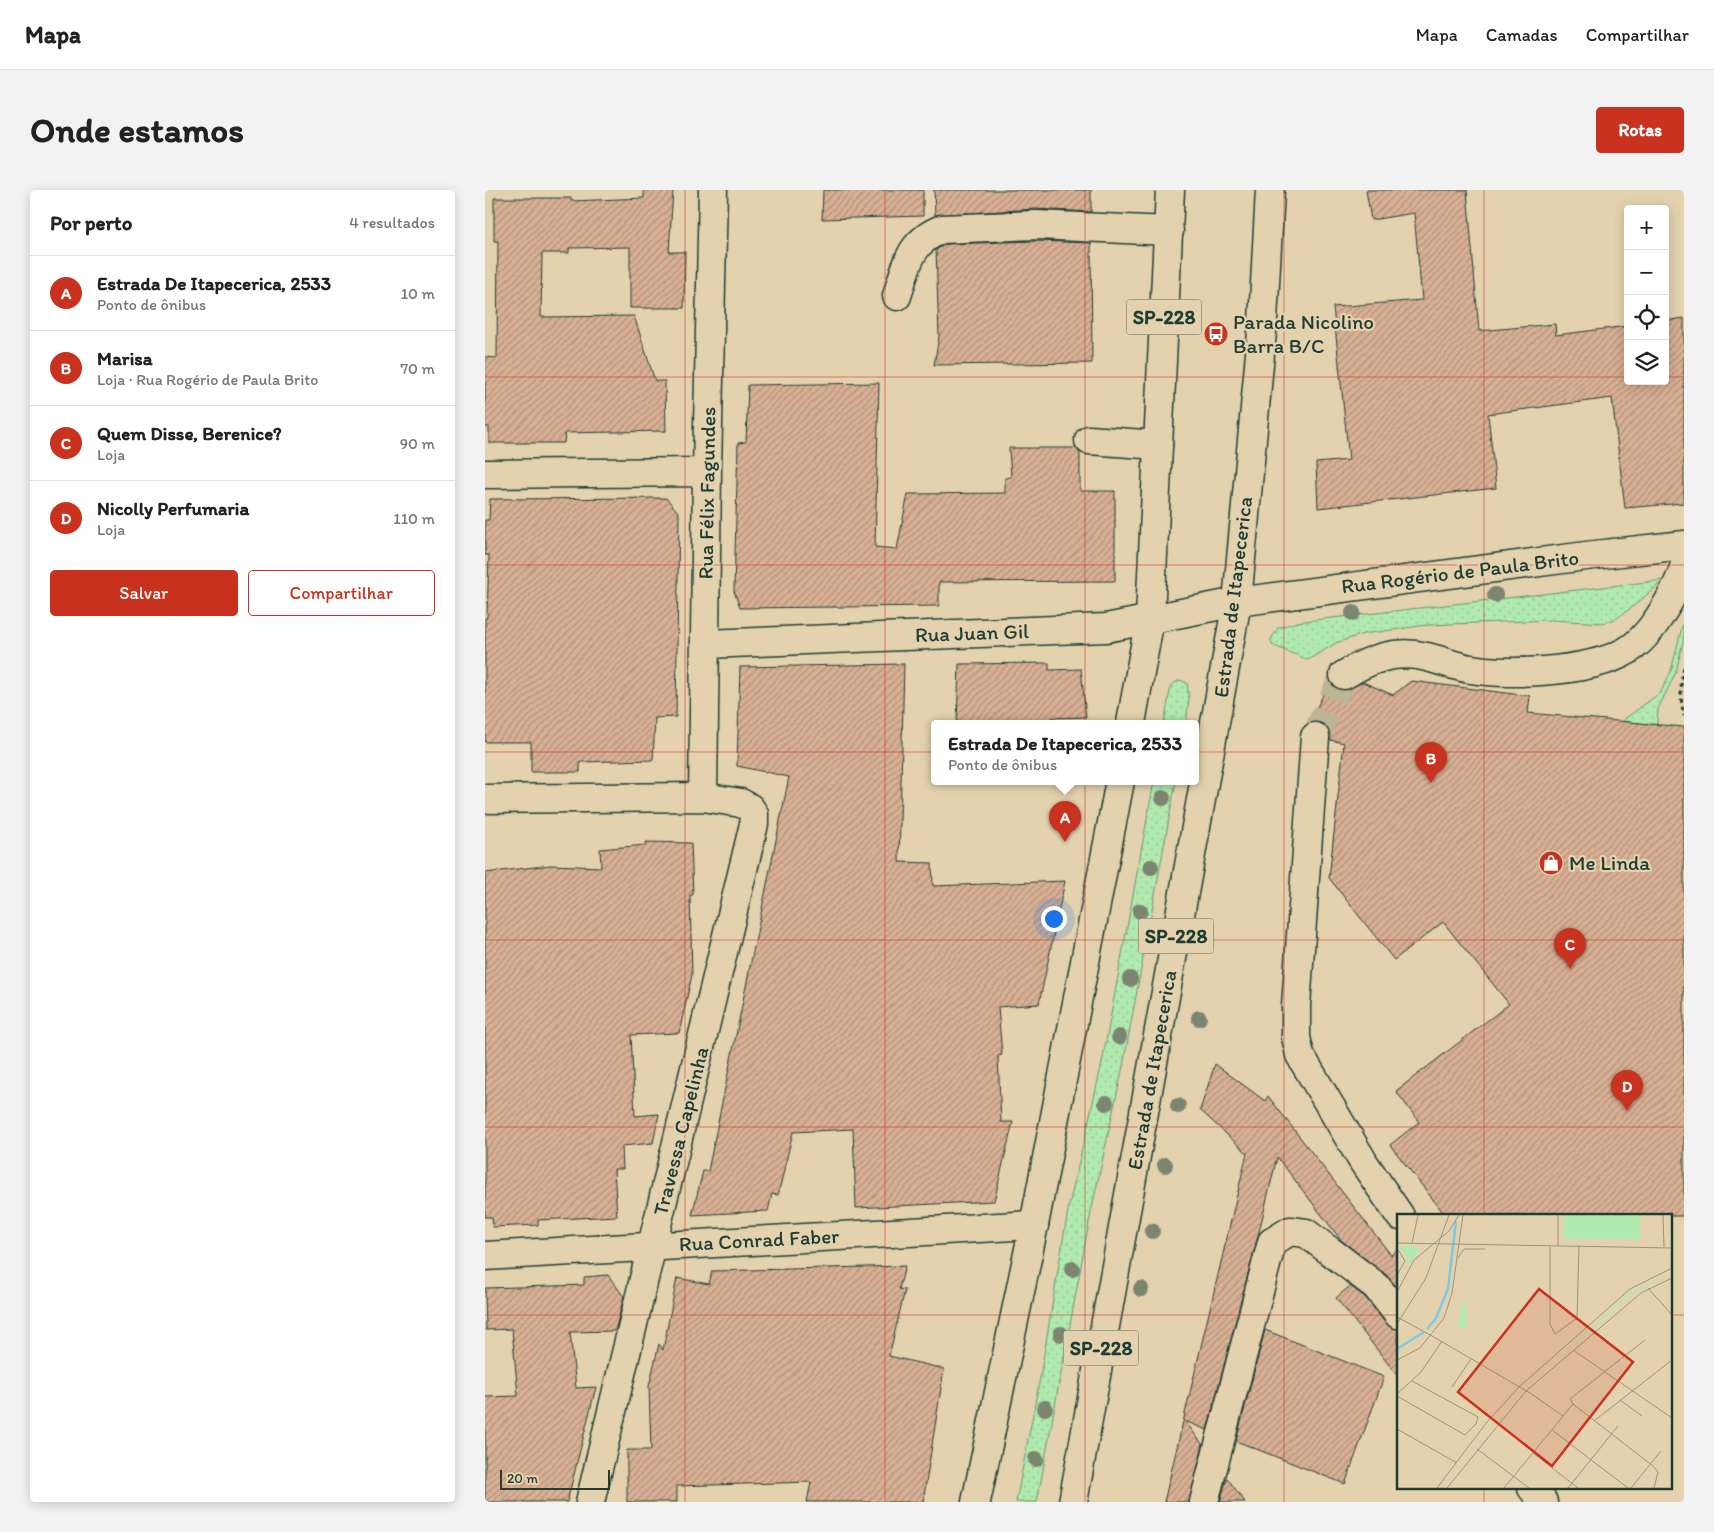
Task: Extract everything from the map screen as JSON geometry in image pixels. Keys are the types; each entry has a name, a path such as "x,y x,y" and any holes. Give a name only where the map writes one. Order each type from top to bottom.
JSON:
{"street":[{"name":"Rua Félix Fagundes","path":"703,797 713,190"},
{"name":"SP-228","path":"1132,720 1150,618 1171,190"},
{"name":"Estrada de Itapecerica","path":"1073,1502 1237,602 1263,321 1270,190"},
{"path":"897,296 913,248 929,234 942,228 1036,225 1169,231"},
{"path":"1089,440 1158,445"},
{"path":"485,474 707,472"},
{"name":"Rua Rogério de Paula Brito","path":"1237,602 1577,557 1684,545"},
{"path":"1344,674 1363,663 1383,655 1405,654 1425,656 1471,669 1535,672 1595,664 1621,654 1633,647 1647,634 1661,615 1677,585 1684,566"},
{"name":"Rua Juan Gil","path":"705,644 1105,628 1237,602"},
{"path":"1315,737 1296,1006 1296,1037 1300,1055 1364,1163 1399,1214"},
{"path":"976,1502 1034,1225 1119,785"},
{"name":"Travessa Capelinha","path":"485,799 703,797 741,802 750,808 754,814 754,824 591,1502"},
{"name":"Rua Conrad Faber","path":"485,1256 1034,1225"},
{"path":"1204,1502 1272,1242 1290,1231 1306,1234 1376,1286 1397,1313"},
{"path":"1534,1490 1543,1502"}],"path":[{"path":"1684,667 1681,680 1681,696 1684,716"}],"green space":[{"path":"1664,580 1616,619 1603,623 1551,620 1427,625 1363,634 1336,643 1308,660 1272,645 1271,639 1278,628 1297,622"},
{"path":"1684,619 1684,637 1676,672 1658,709 1657,725 1622,721 1661,692 1671,671"},
{"path":"1180,680 1187,683 1189,700 1186,720 1165,720 1171,685"},
{"path":"1153,785 1175,785 1123,1066 1091,1212 1037,1502 1016,1502 1040,1378 1068,1210 1102,1063"}],"building":[{"path":"644,190 673,190 669,252 685,252 684,308 630,308 630,247 569,248 569,253 542,253 541,317 634,316 655,381 665,381 666,431 565,433 564,443 489,443 489,427 485,427 485,357 497,358 498,241 494,241 494,198 571,198 571,201 644,198"},
{"path":"823,190 923,190 923,216 822,219"},
{"path":"934,190 1091,190 1091,212 1035,209 935,215"},
{"path":"1366,190 1467,190 1479,331 1555,324 1556,335 1624,326 1624,385 1669,385 1669,320 1684,318 1684,503 1625,508 1612,398 1488,414 1496,488 1318,508 1316,463 1349,460 1333,307 1422,300 1414,213 1371,220"},
{"path":"1036,241 1091,243 1092,363 934,365 939,337 936,250 946,244"},
{"path":"879,383 875,547 897,549 908,494 1005,493 1005,478 1011,477 1009,448 1076,448 1080,453 1080,491 1115,491 1115,581 939,582 939,606 740,608 734,591 738,443 746,442 748,385"},
{"path":"666,498 679,513 676,717 655,718 653,760 580,762 580,772 531,772 531,742 485,742 485,618 487,618 489,555 485,555 485,520 489,520 490,499"},
{"path":"1049,663 1049,670 1081,669 1086,717 1051,718 1051,720 957,720 959,664"},
{"path":"904,664 899,862 932,863 933,886 1065,881 1039,1004 998,1007 1002,1055 998,1056 1001,1122 1013,1122 994,1201 856,1208 853,1129 793,1132 778,1195 772,1194 768,1211 692,1215 703,1171 708,1171 789,777 737,766 740,667"},
{"path":"1330,681 1336,688 1344,691 1363,682 1393,695 1411,681 1530,696 1528,713 1684,727 1684,1216 1671,1216 1671,1214 1444,1214 1390,1145 1419,1122 1396,1091 1509,1004 1443,922 1394,960 1329,878 1344,743 1330,740 1329,731 1323,724 1316,721 1309,723"},
{"path":"646,842 691,843 693,895 690,895 692,975 679,1033 631,1035 635,1116 659,1114 653,1143 622,1146 623,1169 614,1169 617,1216 538,1220 538,1225 493,1227 492,1217 485,1217 485,873 551,865 601,867 600,849 646,845"},
{"path":"1215,1064 1265,1101 1268,1096 1391,1255 1397,1250 1397,1287 1385,1274 1341,1240 1277,1157 1207,1430 1185,1421 1203,1445 1189,1502 1164,1502 1247,1153 1200,1110"},
{"path":"905,1266 899,1289 905,1290 889,1356 944,1369 923,1502 807,1502 811,1482 677,1486 677,1502 627,1502 627,1450 651,1450 649,1386 659,1344 663,1350 677,1278 709,1284 712,1271"},
{"path":"608,1275 624,1297 615,1331 570,1332 576,1388 596,1387 567,1502 485,1502 485,1397 518,1396 512,1329 486,1330 485,1288 584,1285 584,1277"},
{"path":"1350,1286 1365,1297 1386,1324 1397,1329 1397,1375 1336,1298"},
{"path":"1265,1330 1384,1377 1345,1484 1236,1441"},
{"path":"1227,1478 1245,1502 1220,1502"}],"tunnel":[{"path":"1315,737 1344,675"}],"place":[{"name":"Parada Nicolino Barra B/C","path":"1216,334"},
{"name":"Marisa","path":"1431,783"},
{"name":"Estrada De Itapecerica, 2533","path":"1065,842"},
{"name":"Me Linda","path":"1551,863"},
{"name":"Quem Disse, Berenice?","path":"1570,969"},
{"name":"Nicolly Perfumaria","path":"1627,1111"}]}
